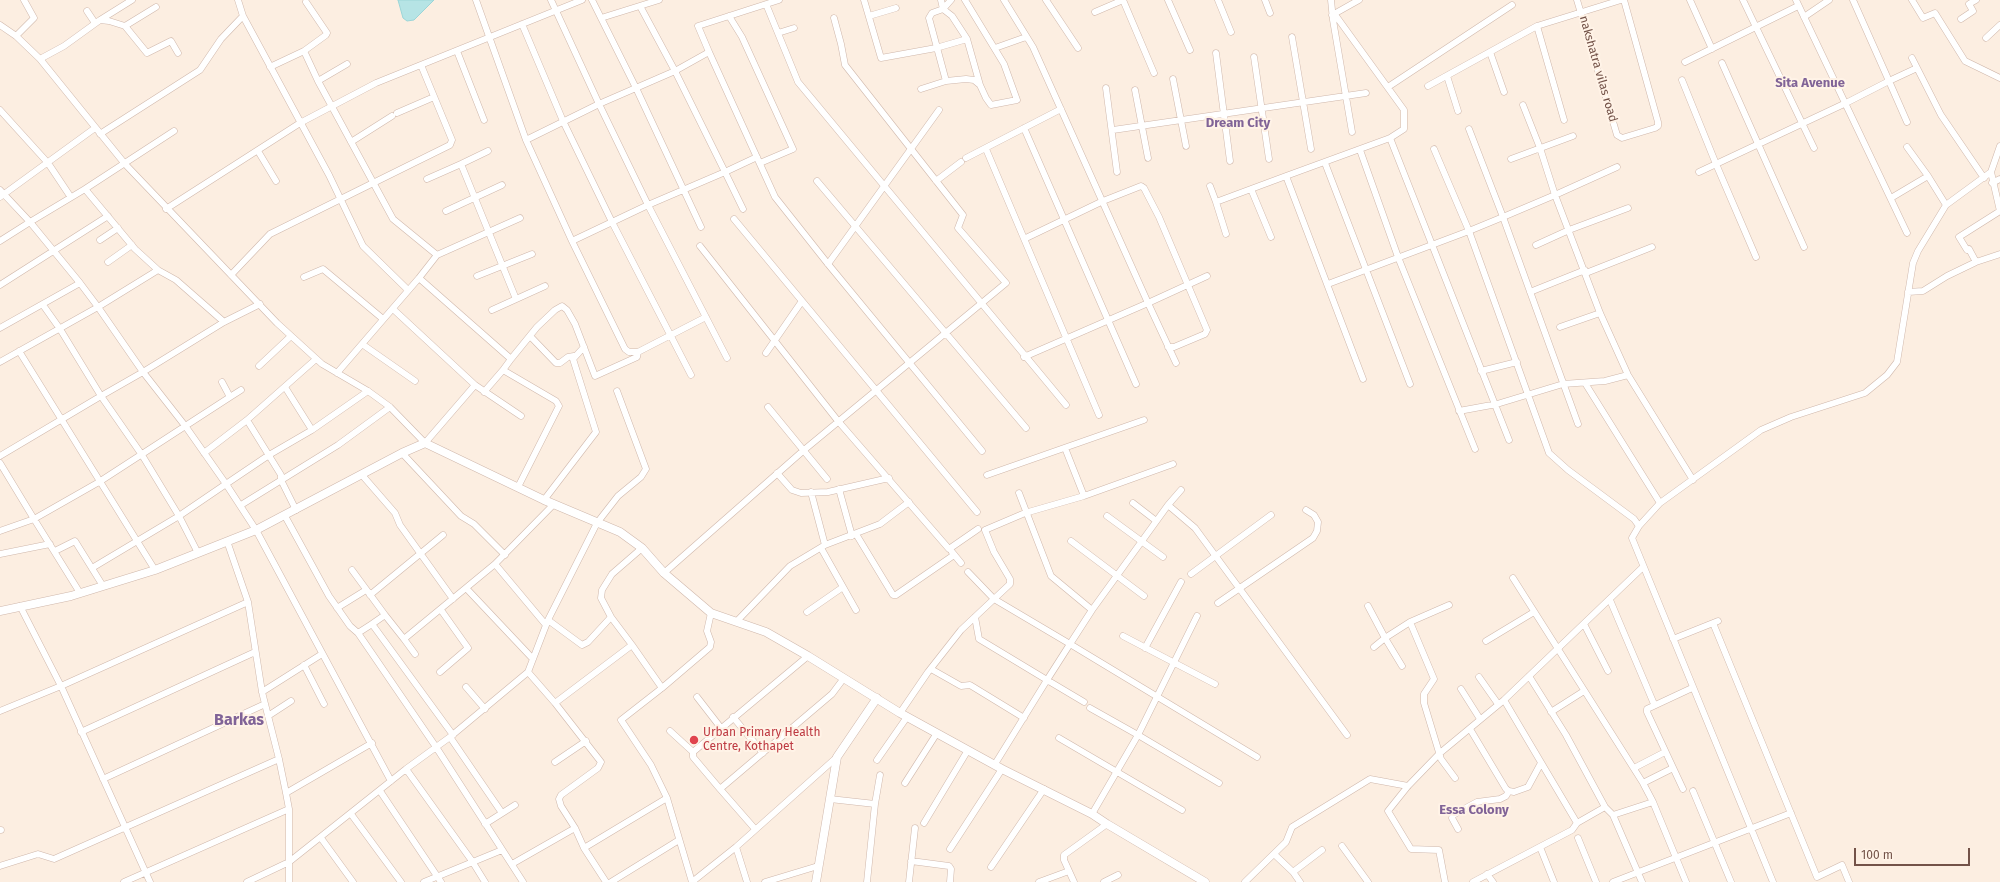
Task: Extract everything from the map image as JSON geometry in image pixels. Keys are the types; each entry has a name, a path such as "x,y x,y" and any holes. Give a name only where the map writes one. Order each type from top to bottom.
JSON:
{"street":[{"path":"16,36 34,18 24,0"},
{"path":"40,59 64,46 132,0"},
{"path":"238,0 242,16 341,198 363,246 408,290"},
{"path":"476,0 526,140 572,241 625,349 629,352 638,352 706,317"},
{"path":"551,0 648,205 727,358"},
{"path":"166,208 300,123 376,83 582,0"},
{"path":"592,0 636,88 701,227"},
{"path":"601,18 659,0"},
{"path":"779,0 698,26 709,52 775,197 828,264 982,451"},
{"path":"864,0 881,58 936,48 967,39"},
{"path":"941,0 943,9 952,16 967,39 980,85 991,105 1017,100 1004,64 965,0"},
{"path":"946,81 929,18 932,13 943,9 951,0"},
{"path":"1004,0 1026,37 1061,109 1176,363"},
{"path":"1046,0 1078,48"},
{"path":"1096,12 1123,0 1154,73"},
{"path":"1168,0 1190,50"},
{"path":"1218,0 1231,32"},
{"path":"1265,0 1270,13"},
{"path":"1331,0 1352,132"},
{"path":"1333,14 1358,0"},
{"name":"nakshatra vilas road","path":"1577,0 1617,135 1622,138 1658,126 1624,0"},
{"path":"1428,86 1537,26 1621,0"},
{"path":"1690,0 1712,49"},
{"path":"1743,0 1754,26 1814,148"},
{"path":"1804,17 1829,0"},
{"path":"1853,0 1907,122"},
{"path":"1912,0 1924,18 1935,13 1965,61 2000,78"},
{"path":"1961,19 1973,12 1969,4 1976,0"},
{"path":"270,67 304,51 326,35 306,2"},
{"path":"1685,62 1797,3 1907,233"},
{"path":"766,4 798,82 980,304 1066,406"},
{"path":"1388,87 1512,5"},
{"path":"640,6 743,209"},
{"path":"125,26 156,7"},
{"path":"869,16 896,8"},
{"path":"87,12 98,22"},
{"path":"1216,202 1360,150 1390,138 1404,129 1404,110 1333,14"},
{"path":"100,134 200,70 221,39 242,16"},
{"path":"729,16 742,37 793,149 760,164"},
{"path":"664,573 838,421 1006,283 958,228 963,215 844,65 841,44 834,18"},
{"path":"98,22 110,20 125,26 147,53 171,41 178,53"},
{"path":"522,24 563,121 612,222 691,375"},
{"path":"0,25 16,36 40,59 125,164 291,336 316,359 368,391 390,407 425,443 544,500 620,532 642,548 664,573 711,613 766,632 904,715 999,767 1092,814 1106,824 1205,882"},
{"path":"1986,38 2000,25"},
{"path":"1537,26 1564,120"},
{"path":"778,32 794,28"},
{"path":"994,48 1026,37"},
{"path":"1292,37 1310,149"},
{"path":"457,50 484,120"},
{"path":"304,51 331,106 393,219 437,255"},
{"path":"526,140 563,121 674,71 709,52"},
{"path":"1490,52 1504,92"},
{"path":"1216,54 1230,161"},
{"path":"1254,57 1269,159"},
{"path":"1912,58 1941,115 1984,178"},
{"path":"1722,63 1804,247"},
{"path":"318,81 347,64"},
{"path":"231,275 270,234 341,198 373,184 452,143 421,65"},
{"path":"1699,172 1846,104 1917,68"},
{"path":"1447,76 1458,112"},
{"path":"921,89 946,81 966,79 974,80 980,85"},
{"path":"1173,79 1186,146"},
{"path":"1682,80 1756,257"},
{"path":"1106,88 1113,130 1117,172"},
{"path":"1135,90 1148,158"},
{"path":"1113,130 1366,93"},
{"path":"351,142 395,114 434,97"},
{"path":"1523,104 1540,148 1555,196 1586,272 1600,313 1628,375 1693,480"},
{"path":"936,181 964,160 1061,109"},
{"path":"0,110 48,163 70,196"},
{"path":"828,264 939,110"},
{"path":"95,128 48,163 1,194 30,222 80,283 143,372 186,427 241,505 372,743 391,781"},
{"path":"1024,128 1136,384"},
{"path":"1469,129 1503,217 1578,424"},
{"path":"0,241 70,196 85,189 125,164 174,131"},
{"path":"1510,159 1573,136"},
{"path":"1390,138 1481,371 1497,404 1509,440"},
{"path":"1976,262 1969,249 1967,250 1959,237 2000,211 1992,182 1991,172 2000,146"},
{"path":"1907,147 1928,176 1946,205"},
{"path":"986,149 1099,415"},
{"path":"1434,149 1470,231 1549,453 1568,470 1634,519 1639,526"},
{"path":"1360,150 1398,257 1475,449"},
{"path":"258,151 276,181"},
{"path":"427,179 488,151"},
{"path":"572,241 648,205 757,157"},
{"path":"1325,163 1364,268 1410,384"},
{"path":"461,164 516,299"},
{"path":"1328,284 1364,268 1470,231 1555,196 1617,167"},
{"path":"1773,882 1752,828 1692,688 1632,538 1639,526 1660,503 1761,430 1791,417 1865,393 1887,375 1897,362 1908,292 1916,257 1928,233 1946,205 1991,172"},
{"path":"1286,176 1363,379"},
{"path":"1891,198 1928,176"},
{"path":"1992,182 2000,179"},
{"path":"818,181 1026,428"},
{"path":"446,211 502,186"},
{"path":"1025,241 1029,235 1103,201 1138,186 1144,188 1159,217 1207,333 1174,347 1168,347"},
{"path":"1210,186 1226,234"},
{"path":"85,189 132,245 158,270 176,280 224,322"},
{"path":"1251,189 1270,237"},
{"path":"1536,245 1569,230 1628,208"},
{"path":"0,285 55,252 108,216"},
{"path":"337,373 437,255 520,218"},
{"path":"734,219 976,512"},
{"path":"100,240 118,228"},
{"path":"108,262 132,245"},
{"path":"700,246 838,421 889,478 961,563"},
{"path":"1530,292 1652,247"},
{"path":"478,276 532,254"},
{"path":"1908,292 1923,291 1947,276 1976,262 2000,254"},
{"path":"304,277 319,269 326,270 383,319"},
{"path":"0,362 98,307 158,270"},
{"path":"1024,357 1207,276"},
{"path":"418,278 511,359"},
{"path":"0,328 80,283"},
{"path":"492,310 545,286"},
{"path":"766,352 802,301"},
{"path":"43,304 60,329 100,396 142,455 179,516 198,553"},
{"path":"0,456 143,372 224,322 260,304"},
{"path":"484,392 530,336 555,310 562,306 567,310 575,324 595,376 637,357 638,352"},
{"path":"392,309 475,385 520,416"},
{"path":"1560,327 1600,313"},
{"path":"259,366 291,336"},
{"path":"530,336 556,363 560,363 568,357 574,356 584,347"},
{"path":"362,344 414,381"},
{"path":"19,352 136,542 155,570"},
{"path":"544,500 596,432 574,362 574,356"},
{"path":"204,453 247,420 316,359"},
{"path":"1481,371 1517,362"},
{"path":"503,370 556,401 559,406 518,487"},
{"path":"1459,411 1529,396 1564,384 1585,383 1628,375"},
{"path":"222,382 230,397"},
{"path":"1585,383 1660,503"},
{"path":"0,611 80,593 155,570 256,530 402,453 425,443 475,385"},
{"path":"285,387 312,430"},
{"path":"0,531 34,519 99,482 241,390"},
{"path":"92,568 179,516 269,455 312,430 368,391"},
{"path":"247,882 289,862 406,769 485,709 528,672 547,623 597,523 618,496 640,477 646,469 617,391"},
{"path":"241,505 338,445 390,407"},
{"path":"768,407 827,479"},
{"path":"247,420 281,475 281,480 296,510"},
{"path":"987,475 1144,420"},
{"path":"1065,448 1084,496"},
{"path":"402,453 461,516 474,524 504,555"},
{"path":"0,463 80,593"},
{"path":"877,760 931,668 961,630 1010,584 1010,579 994,552 985,530 1025,513 1084,496 1173,464"},
{"path":"777,473 792,490 801,493 828,492 889,478"},
{"path":"362,475 395,513 400,525 453,599"},
{"path":"839,489 854,535 894,595 954,555"},
{"path":"950,849 999,767 1024,718 1070,644 1092,610 1156,520 1181,490"},
{"path":"811,492 823,546 856,610"},
{"path":"1019,493 1025,513 1051,576 1092,610"},
{"path":"736,621 790,566 823,546 880,524 909,502"},
{"path":"1133,502 1156,520"},
{"path":"404,639 495,564 554,504"},
{"path":"1168,505 1195,528 1347,735"},
{"path":"1218,603 1312,538 1317,531 1318,522 1314,515 1306,510"},
{"path":"1191,574 1271,515"},
{"path":"285,516 329,596 358,633 436,747 523,882"},
{"path":"1107,516 1163,557"},
{"path":"950,549 978,529"},
{"path":"370,595 443,535"},
{"path":"55,551 75,540 103,586"},
{"path":"227,541 248,602 262,692 279,759 286,794 288,809 289,882"},
{"path":"1071,541 1144,596"},
{"path":"0,554 50,544"},
{"path":"642,548 612,574 602,590 601,598 611,617 662,688"},
{"path":"495,564 547,623 582,645 588,642 611,617"},
{"path":"1445,882 1439,850 1411,848 1388,811 1408,786 1440,752 1504,700 1643,567"},
{"path":"352,570 415,654"},
{"path":"968,572 994,599 1257,757"},
{"path":"1513,578 1643,783 1653,802 1686,882"},
{"path":"1145,648 1181,582"},
{"path":"807,612 843,587"},
{"path":"466,588 533,659"},
{"path":"337,608 366,590"},
{"path":"1610,600 1654,704"},
{"path":"0,711 61,686 248,602"},
{"path":"1374,647 1410,622 1449,605"},
{"path":"20,606 61,686 150,882"},
{"path":"1368,606 1402,666"},
{"path":"440,672 468,648 441,610"},
{"path":"1486,641 1534,612"},
{"path":"711,613 707,631 711,642 710,647 662,688 621,720 651,765 667,798 692,882 736,846 837,757 877,698"},
{"path":"358,633 385,615"},
{"path":"975,616 978,639 1084,702"},
{"path":"1092,814 1138,734 1197,616"},
{"path":"1410,622 1433,677 1433,682 1423,699 1441,759 1455,778"},
{"path":"1672,639 1715,622 1817,878 1842,866 1849,882"},
{"path":"372,624 451,736 502,813"},
{"path":"1584,624 1608,671"},
{"path":"1123,636 1215,684"},
{"path":"555,703 632,645"},
{"path":"81,732 255,652"},
{"path":"262,692 322,654"},
{"path":"693,752 733,717 808,656"},
{"path":"304,665 324,704"},
{"path":"931,668 961,686 970,685 1024,718"},
{"path":"528,672 600,759 600,766 561,795 559,799 561,806 575,828 584,848 606,882"},
{"path":"1529,676 1581,760 1605,807 1614,815 1642,882"},
{"path":"1479,677 1498,704"},
{"path":"720,789 832,694 844,678"},
{"path":"466,687 485,709"},
{"path":"1683,789 1646,712 1648,707 1692,688"},
{"path":"1461,689 1480,719"},
{"path":"1551,712 1584,691"},
{"path":"697,698 721,728"},
{"path":"1504,700 1577,823"},
{"path":"268,716 291,701"},
{"path":"103,779 265,704"},
{"path":"1090,708 1138,734 1219,783"},
{"path":"733,717 763,753"},
{"path":"1470,729 1506,789 1509,791 1514,792 1528,787 1542,763"},
{"path":"670,731 693,752 693,757 755,829"},
{"path":"904,783 937,733"},
{"path":"1059,738 1182,810"},
{"path":"555,762 586,741"},
{"path":"286,794 372,743"},
{"path":"924,822 968,750"},
{"path":"1634,768 1665,752"},
{"path":"816,882 837,757"},
{"path":"0,866 38,854 54,859 279,759"},
{"path":"1643,783 1673,768"},
{"path":"406,769 472,861 485,882"},
{"path":"867,882 875,804 880,775"},
{"path":"1245,882 1286,842 1292,827 1370,779 1408,786"},
{"path":"990,867 1044,789"},
{"path":"380,791 441,882"},
{"path":"1458,829 1452,818 1453,815 1477,802 1500,799 1506,796 1509,791"},
{"path":"1693,791 1731,882"},
{"path":"584,848 667,798"},
{"path":"830,799 875,804"},
{"path":"1614,815 1653,802"},
{"path":"485,824 515,806"},
{"path":"1473,882 1572,830 1577,823 1605,807"},
{"path":"124,882 288,809"},
{"path":"1613,882 1791,813"},
{"path":"351,814 401,882"},
{"path":"1074,882 1064,860 1064,855 1106,824"},
{"path":"512,864 575,828"},
{"path":"909,882 915,828"},
{"path":"321,838 353,882"},
{"path":"1578,838 1596,882"},
{"path":"611,882 679,840"},
{"path":"736,846 747,882"},
{"path":"1342,846 1368,882"},
{"path":"1540,848 1554,882"},
{"path":"424,882 472,861 502,850"},
{"path":"1293,872 1322,850"},
{"path":"1274,854 1293,872 1300,882"},
{"path":"911,861 949,866 951,869 950,882"},
{"path":"765,882 818,866"},
{"path":"1039,882 1069,871"},
{"path":"1487,874 1493,882"},
{"path":"1104,882 1118,875"}],"water":[{"path":"398,0 434,0 414,20 407,21 403,18"}],"place":[{"name":"Urban Primary Health Centre, Kothapet","path":"694,740"}],"district":[{"name":"Sita Avenue","path":"1810,83"},
{"name":"Dream City","path":"1238,123"},
{"name":"Barkas","path":"239,721"},
{"name":"Essa Colony","path":"1474,810"}]}
